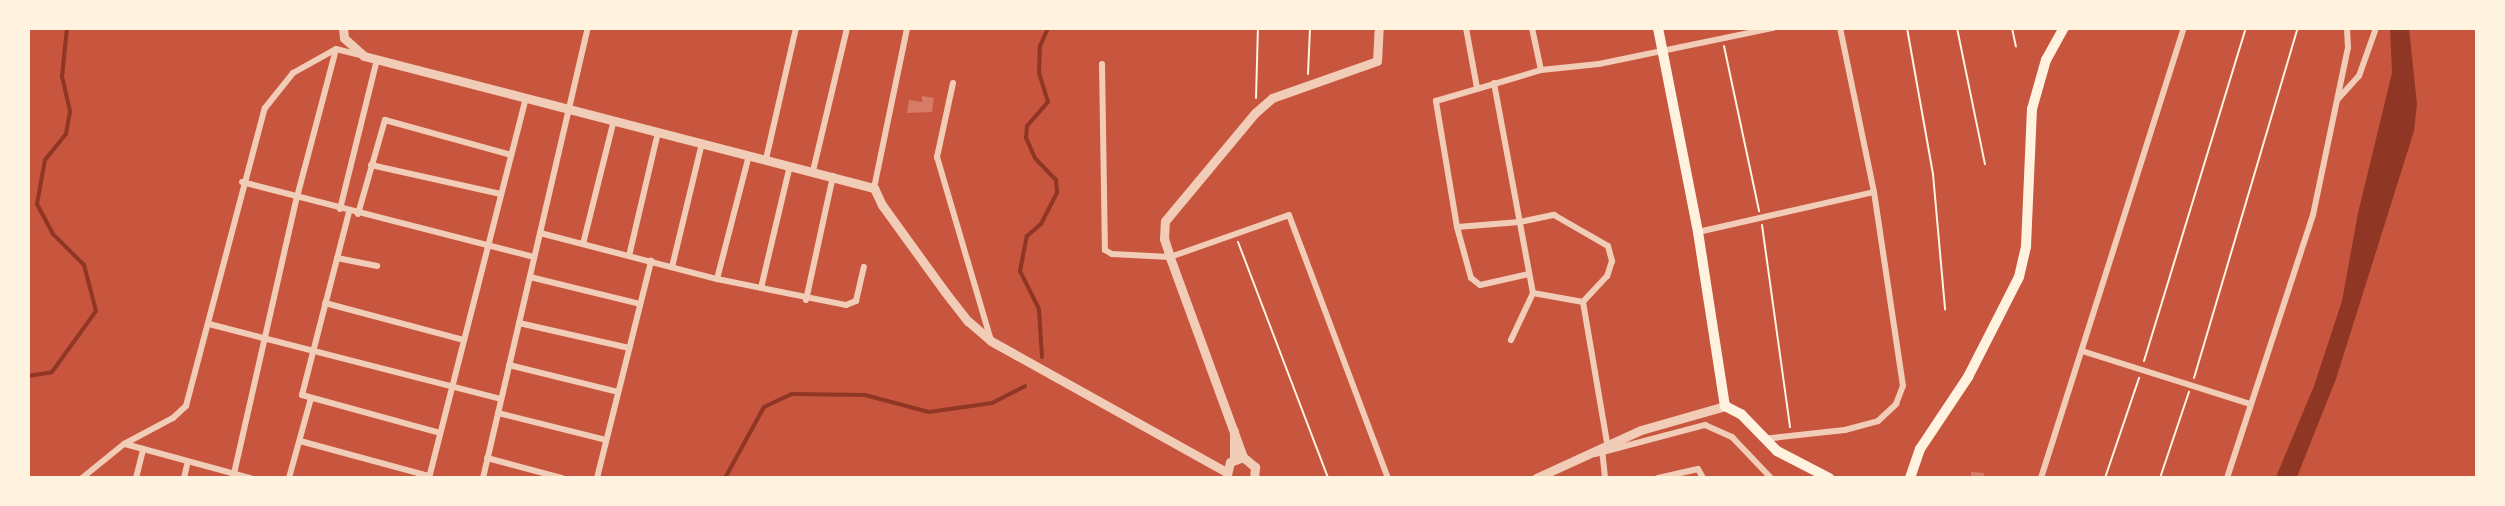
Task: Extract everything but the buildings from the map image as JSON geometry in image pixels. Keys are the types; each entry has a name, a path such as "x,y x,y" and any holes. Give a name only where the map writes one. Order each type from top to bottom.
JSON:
{"main road":[{"path":"1658,28 1698,232 1725,406 1741,414 1763,439 1789,459 1829,477"},
{"path":"1910,477 1920,449 1968,377 2019,278 2026,246 2033,101 2046,60 2064,28"}],"street":[{"path":"343,28 344,38 364,56"},
{"path":"483,477 571,109 588,28"},
{"path":"766,159 796,28"},
{"path":"813,171 847,28"},
{"path":"907,28 874,188 882,205 968,321 991,341 1227,475 1236,459 1234,429 1164,239 1165,221 1255,113 1272,98 1377,61 1379,28"},
{"path":"1466,28 1477,88"},
{"path":"1532,28 1541,70"},
{"path":"1529,274 1480,285 1471,278 1457,227 1436,101 1541,70 1663,52 1773,28"},
{"path":"1763,439 1845,430 1878,421 1896,404 1903,386 1874,192 1840,28"},
{"path":"2041,477 2184,28"},
{"path":"2338,100 2359,76 2376,28"},
{"path":"2227,477 2313,215 2338,100 2348,29"},
{"path":"233,476 297,197 336,49"},
{"path":"81,477 124,444 173,418 186,406 209,324 242,182 265,108 294,73 336,49 874,188"},
{"path":"340,209 377,59"},
{"path":"1102,64 1102,243 1112,254 1170,257 1289,215 1388,477"},
{"path":"953,83 937,157 991,341"},
{"path":"1494,84 1533,294 1511,340"},
{"path":"300,441 429,476 526,97"},
{"path":"358,214 370,165 385,120 512,155"},
{"path":"584,244 614,120"},
{"path":"628,256 658,132"},
{"path":"672,267 702,143"},
{"path":"717,279 749,155"},
{"path":"370,165 501,194"},
{"path":"761,288 790,165"},
{"path":"806,300 833,176"},
{"path":"242,182 349,212 534,256"},
{"path":"1698,232 1874,192"},
{"path":"349,212 302,395 440,433"},
{"path":"1457,227 1520,222 1554,215 1608,246 1612,261 1607,276 1583,302"},
{"path":"540,233 806,300 846,305 856,301 864,267"},
{"path":"337,258 377,266"},
{"path":"597,477 651,261"},
{"path":"530,277 640,304"},
{"path":"1533,294 1583,302"},
{"path":"1583,302 1605,477"},
{"path":"326,303 464,339"},
{"path":"519,323 629,348"},
{"path":"209,324 501,399"},
{"path":"2082,351 2250,404"},
{"path":"509,365 618,392"},
{"path":"289,477 311,398"},
{"path":"1536,477 1568,460 1725,406"},
{"path":"498,413 606,440"},
{"path":"1603,447 1705,425 1732,437 1771,477"},
{"path":"124,444 233,476 250,477"},
{"path":"136,477 143,449"},
{"path":"1194,456 1236,459 1252,463 1257,476"},
{"path":"488,458 562,477"},
{"path":"184,477 188,461"},
{"path":"1658,477 1698,469 1703,477"}],"path":[{"path":"1255,113 1258,28"},
{"path":"1308,84 1310,28"},
{"path":"1907,28 1933,174 1945,309"},
{"path":"1957,28 1985,164"},
{"path":"2012,28 2016,47"},
{"path":"2105,477 2141,370 2246,28"},
{"path":"2160,477 2191,386 2298,28"},
{"path":"1723,39 1761,218 1792,436"},
{"path":"1235,234 1328,477"}],"shaded area":[{"path":"2390,29 2409,29 2417,104 2414,131 2336,379 2297,477 2276,477 2314,386 2342,301 2358,213 2392,73"}],"waterway":[{"path":"28,376 52,372 96,311 84,265 53,234 37,204 45,160 66,134 70,111 62,77 67,28"},
{"path":"1042,357 1039,309 1020,271 1027,236 1041,224 1057,192 1056,180 1035,158 1026,138 1027,126 1048,102 1039,73 1040,46 1048,28"},
{"path":"725,478 764,407 792,394 865,395 929,412 992,403 1025,386"}]}
